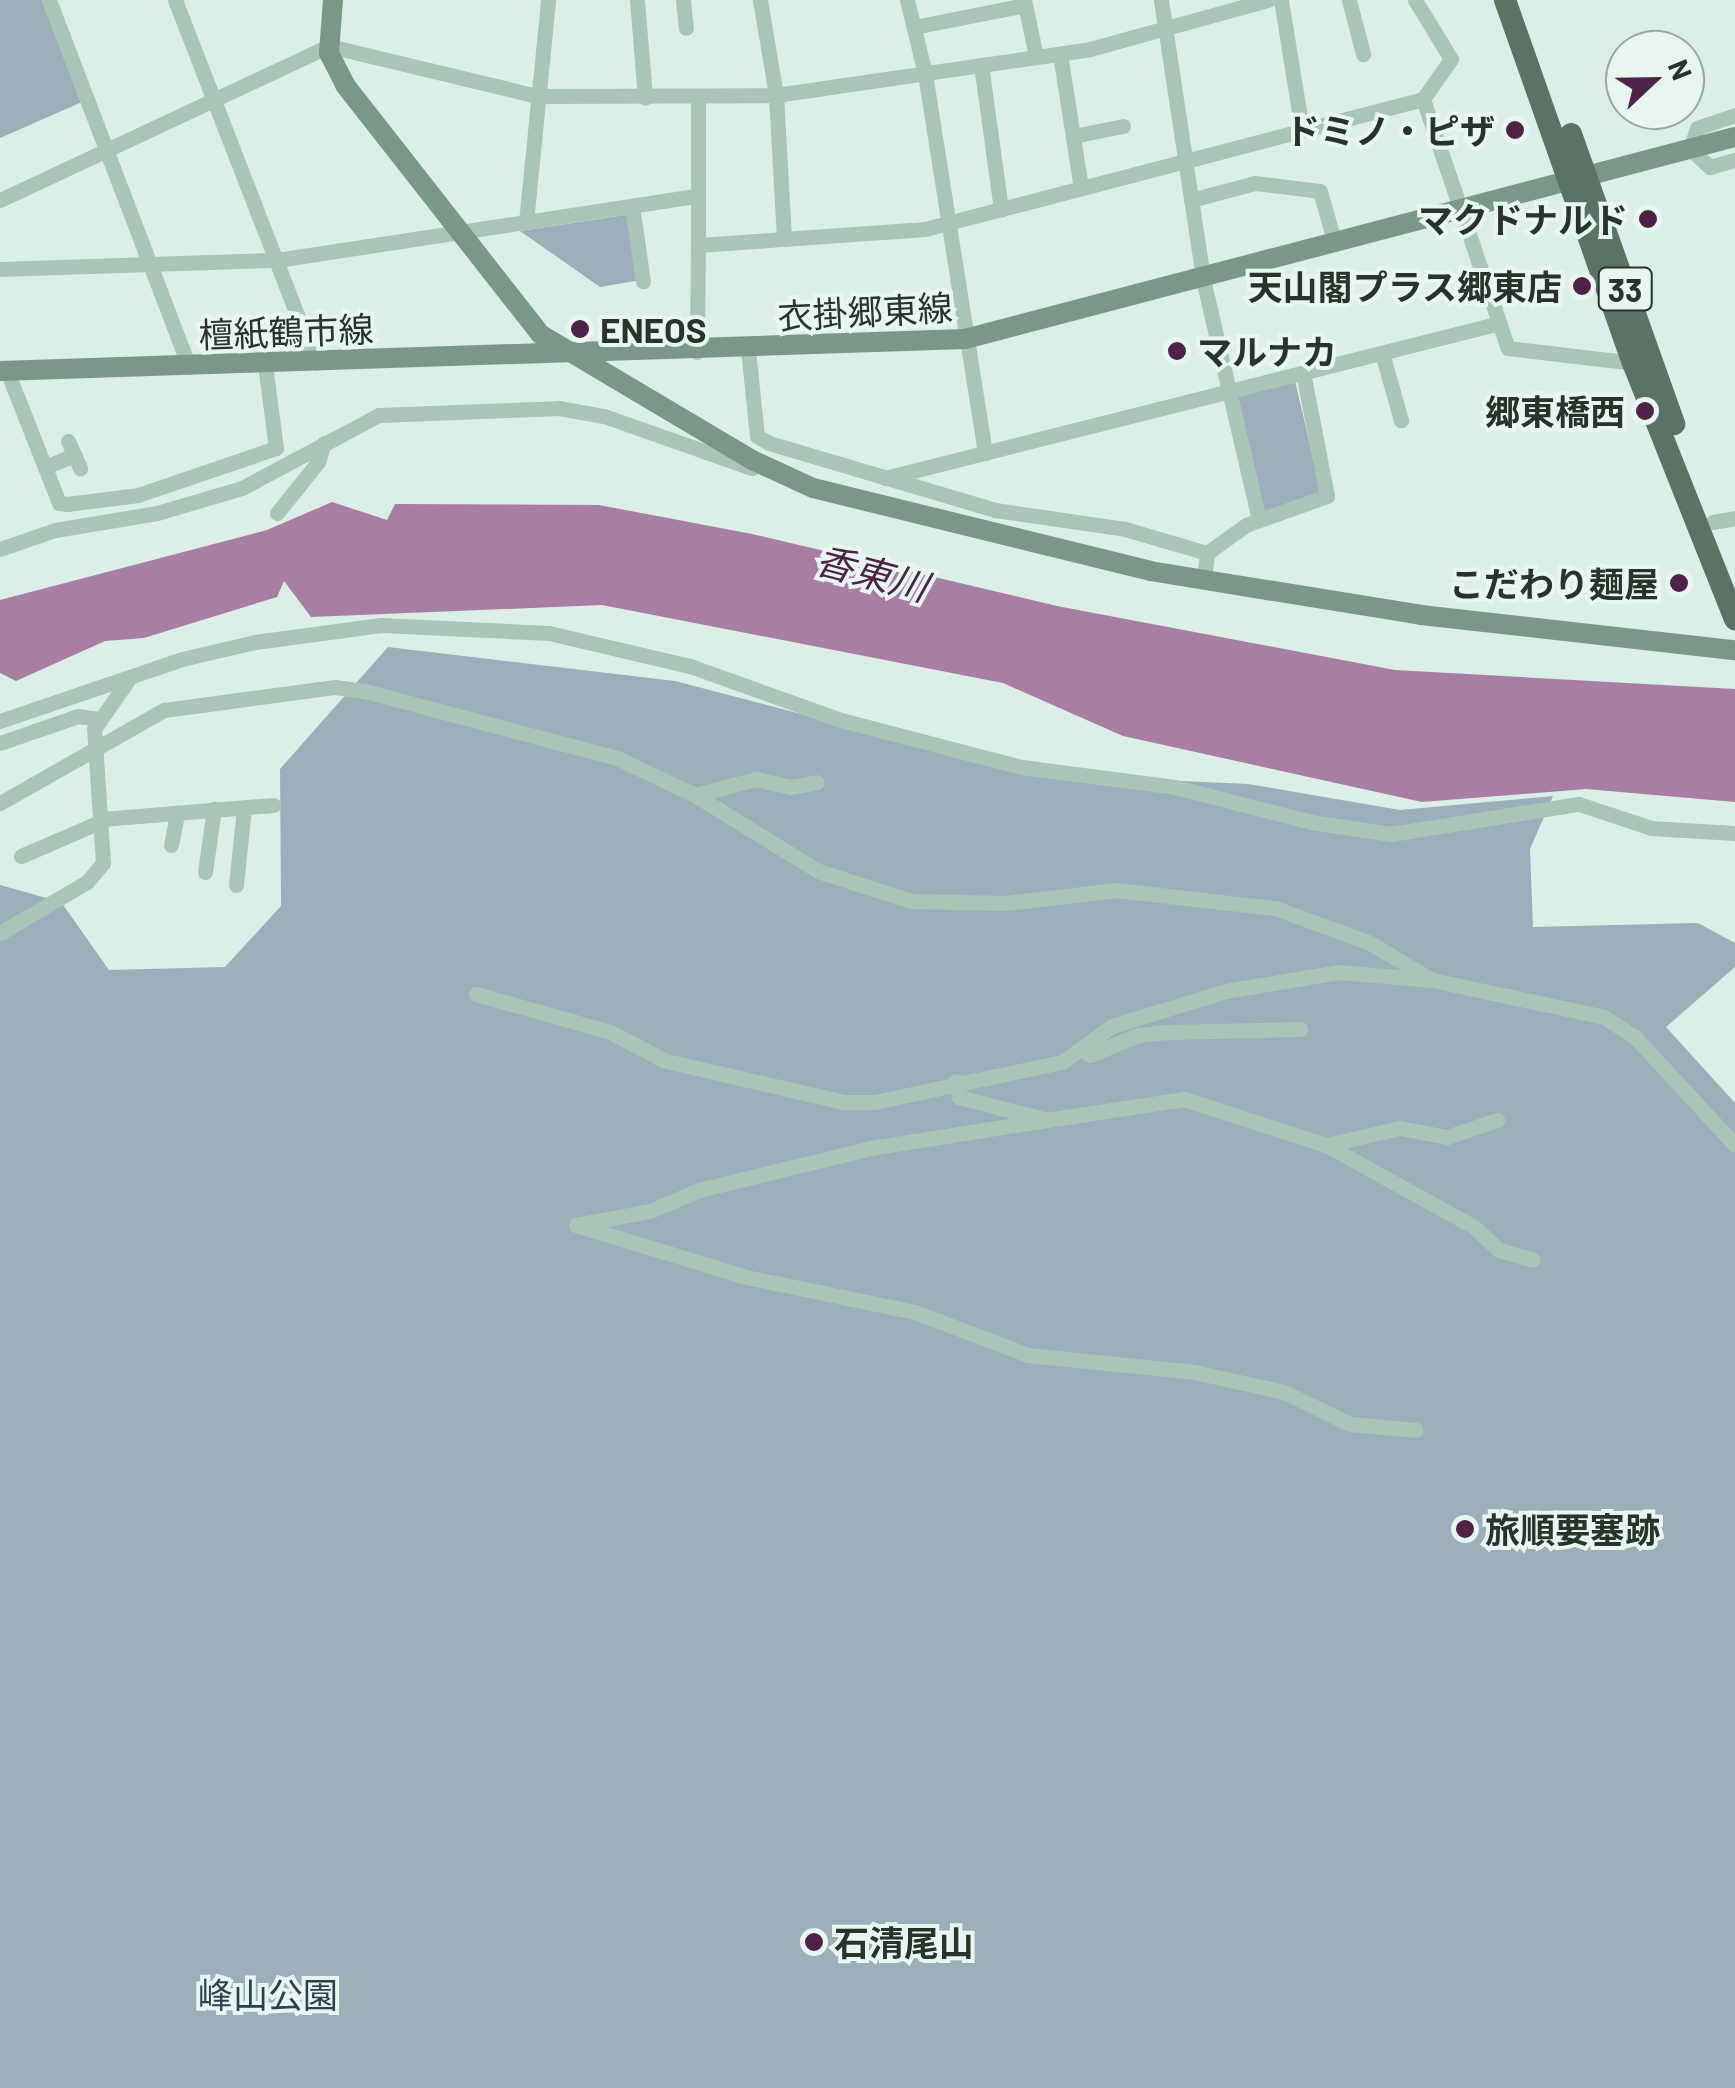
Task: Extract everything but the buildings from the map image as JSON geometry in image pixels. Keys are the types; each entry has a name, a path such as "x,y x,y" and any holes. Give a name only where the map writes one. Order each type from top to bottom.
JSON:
{"main road":[{"path":"333,0 329,46 345,85 540,334 813,488 1204,578 1421,614 1735,650"},
{"name":"33","path":"1505,0 1576,179 1724,520 1735,577"},
{"name":"33","path":"1520,0 1634,362 1735,619"},
{"name":"衣掛郷東線","path":"573,355 965,339 1735,138"},
{"name":"檀紙鶴市線","path":"4,371 573,355"}],"street":[{"path":"49,0 189,366"},
{"path":"175,0 316,364"},
{"path":"526,222 548,0"},
{"path":"637,0 645,98"},
{"path":"682,0 686,28"},
{"path":"760,0 776,94 784,239"},
{"path":"907,0 925,74 985,453"},
{"path":"1161,0 1203,279 1259,519"},
{"path":"0,200 329,46 538,96 776,94 1060,54 1268,0"},
{"path":"1282,0 1302,130"},
{"path":"1349,0 1364,54"},
{"path":"698,245 948,224 1422,99 1451,59 1415,0"},
{"path":"914,28 1025,3 1036,56"},
{"path":"1060,54 1082,188"},
{"path":"981,65 1001,210"},
{"path":"698,96 698,352"},
{"path":"1422,99 1508,348 1634,362"},
{"path":"1735,114 1697,128 1690,149 1710,167 1735,160"},
{"path":"1073,136 1123,126"},
{"path":"1191,200 1255,183 1320,191 1336,244"},
{"path":"0,269 276,260 697,196"},
{"path":"632,206 643,281"},
{"path":"885,478 1500,323"},
{"path":"748,350 757,436 995,510 1125,528 1207,552 1259,519 1327,496 1303,373"},
{"path":"1382,353 1400,420"},
{"path":"4,371 59,503 66,504 138,495 254,460 276,448 265,365"},
{"path":"0,550 56,530 202,502 272,476 379,415 558,408 604,416 813,488"},
{"path":"277,513 318,462 324,443"},
{"path":"45,467 74,454"},
{"path":"1204,578 1207,552"},
{"path":"256,642 295,622"},
{"path":"0,721 256,642 381,625 549,633 690,666 840,720 1022,767 1175,787 1311,822 1391,834 1442,831 1558,804 1593,804 1651,828 1735,834"},
{"path":"0,934 86,882 103,863 95,750 99,719 128,680"},
{"path":"0,803 164,710 335,687 495,721 617,758 696,795 818,871 911,901 1006,903 1116,890 1274,908 1370,943 1432,980"},
{"path":"0,743 78,716 99,719"},
{"path":"696,795 756,779 790,787 816,782"},
{"path":"21,856 102,820 274,804"},
{"path":"236,885 244,807"},
{"path":"205,872 214,810"},
{"path":"171,845 176,812"},
{"path":"476,994 610,1032 666,1061 844,1102 875,1102 956,1081 1062,1062 1147,1012 1307,974 1432,980 1604,1017 1635,1037 1735,1144"},
{"path":"1081,1048 1090,1055 1152,1034 1300,1029"},
{"path":"956,1081 959,1097 1046,1120"},
{"path":"1416,1430 1350,1424 1284,1392 1194,1372 1028,1356 915,1312 746,1278 576,1225 650,1211 698,1190 870,1148 1184,1099 1326,1145 1473,1226 1499,1250 1533,1260"},
{"path":"1326,1145 1400,1128 1447,1138 1497,1120"}],"green space":[{"path":"0,0 43,0 82,102 0,138"},
{"path":"632,214 641,280 600,287 520,231"},
{"path":"1295,381 1321,492 1262,513 1237,395"},
{"name":"峰山公園","path":"388,647 675,681 1030,774 1248,784 1400,810 1553,796 1530,849 1533,927 1698,923 1735,943 1735,967 1666,1027 1735,1103 1735,2088 0,2088 0,885 61,902 109,970 225,967 281,906 280,769"}],"water":[{"name":"香東川","path":"332,502 387,520 395,504 599,505 752,534 1057,606 1395,670 1735,689 1735,802 1586,789 1422,802 1123,736 1003,683 602,605 311,617 284,581 277,597 144,638 105,641 16,681 0,673 0,600 267,530"}],"place":[{"name":"ドミノ・ピザ","path":"1515,130"},
{"name":"マクドナルド","path":"1648,219"},
{"name":"天山閣プラス郷東店","path":"1582,286"},
{"name":"ENEOS","path":"580,329"},
{"name":"マルナカ","path":"1177,351"},
{"name":"郷東橋西","path":"1645,411"},
{"name":"こだわり麺屋","path":"1679,583"},
{"name":"旅順要塞跡","path":"1465,1529"},
{"name":"石清尾山","path":"814,1942"}]}
